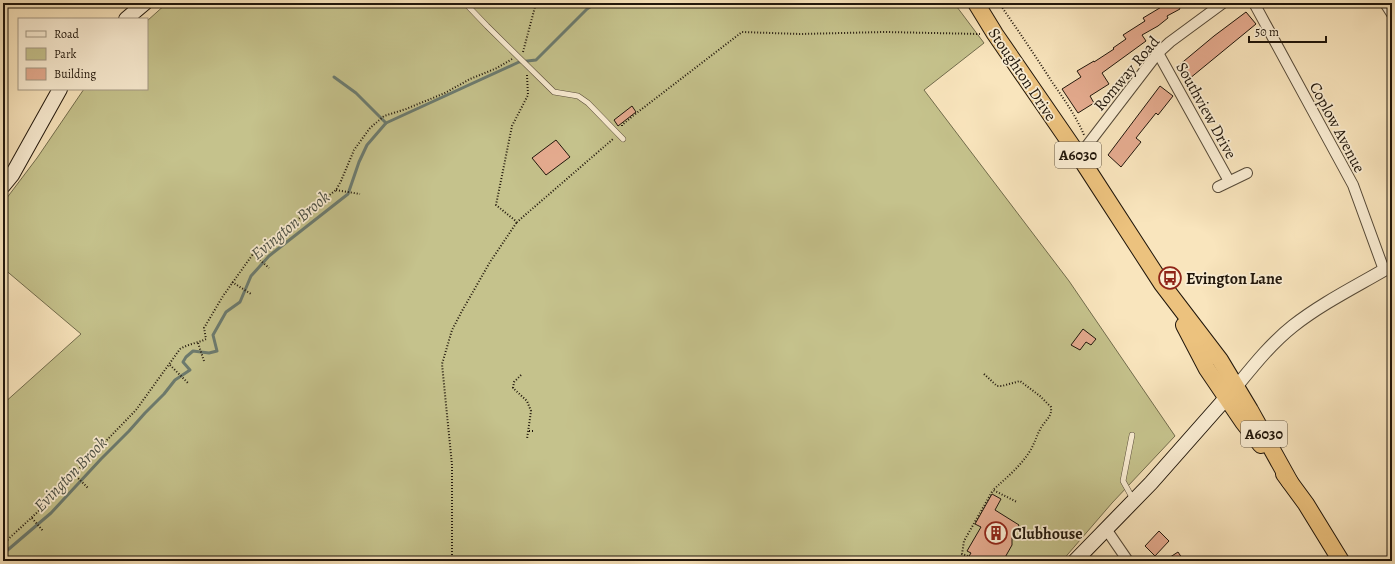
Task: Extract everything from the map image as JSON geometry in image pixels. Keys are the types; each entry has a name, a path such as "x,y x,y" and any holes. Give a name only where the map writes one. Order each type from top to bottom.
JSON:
{"highway":[{"name":"Stoughton Drive","path":"976,3 995,34 1083,150 1162,284 1206,369 1231,393"},
{"name":"A6030","path":"1231,393 1250,410 1290,482 1306,504 1341,561"}],"main road":[{"path":"127,18 145,3"},
{"path":"3,186 12,175 59,90"},
{"path":"1075,561 1151,483 1231,393"}],"street":[{"name":"Romway Road","path":"1083,150 1158,53 1170,42 1223,3"},
{"name":"Coplow Avenue","path":"1254,3 1353,185 1388,269"},
{"path":"1385,3 1392,14"},
{"name":"Southview Drive","path":"1158,53 1229,181"},
{"name":"Southview Drive","path":"1218,187 1247,173"},
{"path":"1231,393 1264,355 1292,328 1317,308 1388,269"},
{"path":"1106,529 1128,561"}],"lane":[{"path":"465,3 554,92 578,96 588,103 623,139"},
{"path":"1132,435 1123,481 1134,500"}],"path":[{"path":"3,544 57,494 74,474 136,410 180,349 187,345 198,343 206,339 204,328 232,282 253,254 336,190 354,150 370,128 384,116 406,109 445,93 470,79 520,58 536,3"},
{"path":"999,3 1079,123 1083,150"},
{"path":"452,561 452,465 442,364 452,330 462,311 490,262 517,222 613,140 623,139 622,125 742,32 800,34 885,32 995,34"},
{"path":"517,222 496,205 512,126 528,95 526,65"},
{"path":"336,190 360,194"},
{"path":"253,254 269,268"},
{"path":"232,282 251,294"},
{"path":"198,343 204,361"},
{"path":"170,364 188,383"},
{"path":"968,556 962,554 964,541 993,490 1018,468 1030,452 1043,425 1052,413 1052,407 1020,381 997,386 984,374"},
{"path":"521,375 514,382 513,388 527,401 531,411 527,439"},
{"path":"529,430 535,431"},
{"path":"74,474 88,488"},
{"path":"993,490 1017,502"},
{"path":"32,518 43,531"}],"green space":[{"path":"167,3 954,3 984,43 924,90 1069,281 1175,436 1112,503 1062,561 3,561 3,404 81,334 3,268 3,203 37,158 83,90 148,90 148,20"}],"building":[{"path":"1168,3 1177,3 1180,9 1167,16 1168,18 1158,26 1142,35 1146,41 1102,73 1109,84 1090,96 1094,103 1078,113 1062,89 1081,77 1077,71 1114,49 1113,48 1126,39 1123,35 1145,21 1143,18"},
{"path":"1246,12 1256,24 1189,79 1178,66"},
{"path":"1160,86 1173,96 1158,115 1156,113 1136,138 1141,142 1121,167 1108,155"},
{"path":"632,106 636,112 618,126 614,120"},
{"path":"556,140 570,157 546,175 532,158"},
{"path":"1083,329 1096,339 1091,345 1086,342 1080,350 1071,345"},
{"name":"Clubhouse","path":"992,494 1001,499 995,510 1019,525 1012,538 1012,545 1003,561 966,561 971,553 967,551 981,527 975,524"},
{"path":"1159,531 1169,541 1155,556 1145,546"},
{"path":"1178,552 1184,561 1164,561"}],"waterway":[{"name":"Evington Brook","path":"3,554 51,513 164,394 175,380 190,370 183,362 186,357 193,351 209,353 217,351 213,335 226,312 240,302 251,276 269,256 348,194 359,162 367,145 386,123 519,62 536,60 587,9 596,3"},
{"path":"334,77 356,93 386,123"}],"place":[{"name":"Evington Lane","path":"1170,278"},
{"name":"Clubhouse","path":"996,533"}]}
